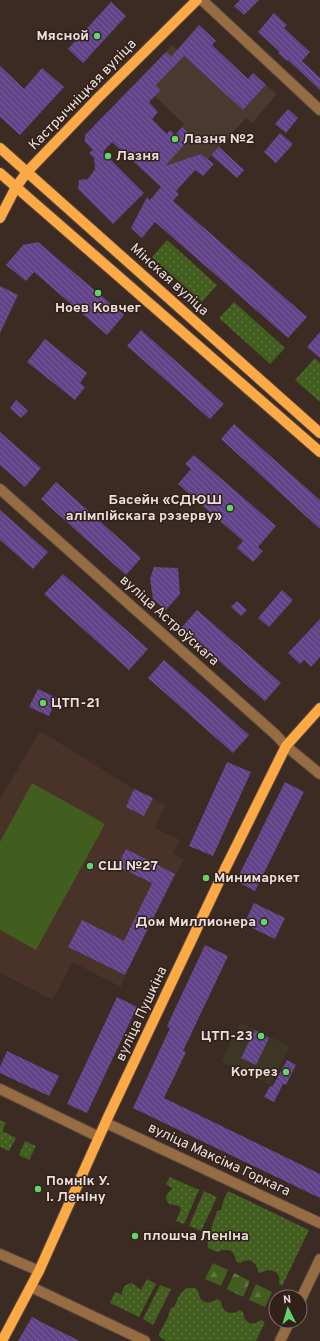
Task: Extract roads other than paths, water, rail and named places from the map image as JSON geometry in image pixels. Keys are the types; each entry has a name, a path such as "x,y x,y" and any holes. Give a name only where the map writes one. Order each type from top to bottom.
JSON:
{"main road":[{"name":"Кастрычніцкая вуліца","path":"0,218 16,187 27,172 98,98 197,0"},
{"name":"Мінская вуліца","path":"0,148 320,433"},
{"name":"Мінская вуліца","path":"0,172 320,452"},
{"name":"вуліца Пушкіна","path":"2,1341 39,1271 99,1137 225,869 286,746 320,708"}],"street":[{"path":"202,0 320,110"},
{"name":"вуліца Астроўскага","path":"0,489 276,735 286,746 320,774"},
{"path":"0,1090 99,1137"},
{"name":"вуліца Максіма Горкага","path":"106,1123 320,1223"},
{"path":"0,1254 39,1271"},
{"path":"306,1289 320,1259"},
{"path":"31,1287 145,1341"},
{"path":"280,1341 286,1329"}],"place":[{"name":"Мясной","path":"97,36"},
{"name":"Лазня №2","path":"175,139"},
{"name":"Лазня","path":"108,156"},
{"name":"Ноев Ковчег","path":"98,293"},
{"name":"Басейн «СДЮШ алімпійскага рэзерву»","path":"230,508"},
{"name":"ЦТП-21","path":"43,703"},
{"name":"СШ №27","path":"90,866"},
{"name":"Минимаркет","path":"206,878"},
{"name":"Дом Миллионера","path":"264,922"},
{"name":"ЦТП-23","path":"261,1036"},
{"name":"Котрез","path":"286,1072"},
{"name":"Помнік У. І. Леніну","path":"38,1189"},
{"name":"плошча Леніна","path":"135,1236"}]}
